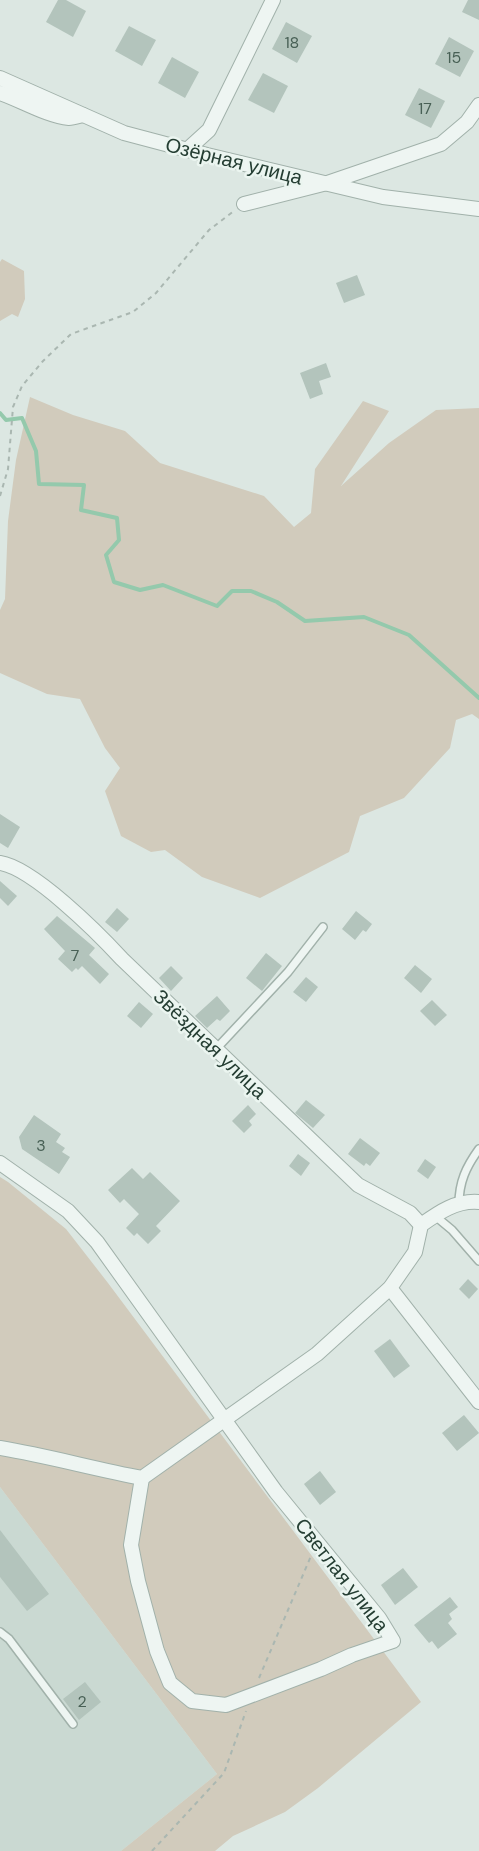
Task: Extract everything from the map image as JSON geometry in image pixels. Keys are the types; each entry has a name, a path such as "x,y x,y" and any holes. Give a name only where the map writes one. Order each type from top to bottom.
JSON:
{"street":[{"path":"187,150 209,130 273,0"},
{"name":"Озёрная улица","path":"0,78 124,132 187,150 383,196 479,209"},
{"path":"0,93 47,112 70,118 84,115"},
{"path":"244,204 327,183 441,144 467,122 479,105"},
{"name":"Звёздная улица","path":"0,863 23,873 63,902 95,930 122,959 358,1185 410,1212 421,1225"},
{"name":"Светлая улица","path":"0,1163 68,1211 97,1242 276,1492 379,1618 393,1641 352,1654 321,1669 226,1705 192,1701 170,1683 157,1651 138,1581 131,1545 141,1478"},
{"path":"0,1448 141,1478 317,1354 390,1288 415,1252 421,1225 443,1209 469,1201 479,1202"},
{"path":"390,1288 479,1402"}],"lane":[{"path":"215,1049 288,972 323,927"},
{"path":"459,1204 459,1188 462,1178 479,1149"},
{"path":"434,1215 452,1230 479,1261"},
{"path":"0,1632 9,1639 73,1724"}],"path":[{"path":"0,496 8,469 13,407 22,386 43,361 71,334 133,312 156,293 209,230 244,204"}],"shaded area":[{"path":"2,259 24,271 25,299 18,317 12,314 0,321 0,262"},
{"path":"30,397 73,415 125,431 160,463 264,496 294,527 311,513 315,469 363,401 389,411 341,486 389,443 436,410 479,408 479,719 472,714 456,720 450,748 404,798 360,816 349,852 260,898 202,877 165,850 151,852 121,836 105,791 120,768 105,748 80,699 47,694 0,673 0,610 5,599 8,521 16,460"},
{"path":"0,1177 66,1229 421,1702 318,1788 285,1812 233,1836 215,1851 121,1851 217,1774 0,1487"},
{"path":"0,1487 217,1774 121,1851 0,1851"}],"building":[{"path":"58,0 66,0 86,11 73,37 46,22"},
{"path":"468,0 479,0 479,20 462,12"},
{"path":"286,22 312,36 297,63 272,49"},
{"path":"129,26 156,40 142,66 115,51"},
{"path":"449,37 474,51 460,77 435,64"},
{"path":"172,57 199,72 185,98 158,83"},
{"path":"263,73 288,86 274,113 248,100"},
{"path":"419,88 445,101 431,128 405,115"},
{"path":"357,275 365,295 344,303 336,283"},
{"path":"326,363 331,377 319,381 323,394 310,399 300,373"},
{"path":"0,814 20,827 8,848 0,843"},
{"path":"0,881 17,896 8,906 0,898"},
{"path":"117,908 129,919 117,932 105,922"},
{"path":"356,911 372,924 355,940 342,929"},
{"path":"57,916 95,948 89,955 109,974 100,984 82,966 72,972 58,959 65,951 44,929"},
{"path":"266,953 282,966 262,991 246,978"},
{"path":"415,965 432,979 421,993 404,978"},
{"path":"171,966 183,978 171,991 159,978"},
{"path":"306,977 318,987 306,1002 293,992"},
{"path":"217,996 230,1011 220,1021 217,1019 207,1028 195,1016"},
{"path":"432,1000 447,1015 435,1026 420,1011"},
{"path":"139,1002 153,1014 141,1028 127,1016"},
{"path":"306,1100 325,1115 313,1128 295,1113"},
{"path":"248,1105 256,1114 249,1121 252,1125 244,1133 232,1121"},
{"path":"34,1115 61,1134 56,1142 65,1148 62,1152 70,1157 59,1174 22,1149 19,1137"},
{"path":"360,1138 380,1153 370,1166 366,1163 364,1166 348,1154"},
{"path":"298,1154 310,1163 301,1176 289,1166"},
{"path":"425,1159 436,1167 428,1179 417,1171"},
{"path":"132,1168 143,1179 150,1172 180,1201 156,1226 161,1231 148,1244 137,1233 134,1236 126,1228 139,1214 124,1199 120,1203 108,1190"},
{"path":"468,1279 478,1289 469,1299 459,1289"},
{"path":"390,1339 410,1366 394,1378 374,1351"},
{"path":"464,1415 479,1433 457,1451 442,1433"},
{"path":"320,1471 336,1492 320,1505 304,1484"},
{"path":"0,1530 49,1594 27,1611 0,1577"},
{"path":"403,1568 418,1587 395,1605 381,1585"},
{"path":"450,1597 458,1607 449,1614 452,1619 448,1623 457,1634 438,1649 432,1641 429,1643 414,1625"},
{"path":"85,1682 101,1702 79,1720 63,1699"}],"waterway":[{"path":"0,413 6,420 22,418 36,451 39,484 84,485 81,510 117,518 119,540 106,555 114,582 140,590 163,585 217,606 232,591 251,591 277,602 305,621 364,617 409,635 479,698"}]}
